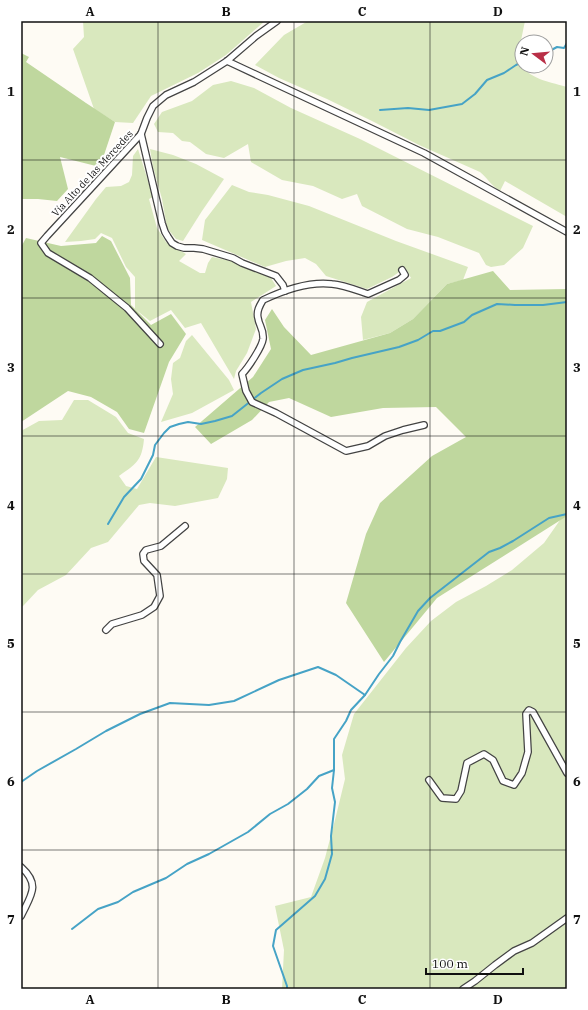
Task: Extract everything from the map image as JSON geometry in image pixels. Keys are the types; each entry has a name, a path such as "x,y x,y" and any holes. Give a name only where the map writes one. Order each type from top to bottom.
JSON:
{"street":[{"name":"Vía Alto de las Mercedes","path":"160,344 127,308 90,278 48,253 41,243 141,134 153,106 157,102 166,95 194,82 227,61 256,36 277,21"},
{"path":"227,61 424,153 567,232"},
{"path":"141,134 162,223 165,232 172,242 177,246 184,248 203,249 233,258 276,276 283,285 285,291"},
{"path":"402,270 405,275 400,280 368,294 333,284 322,283 303,285 263,300 258,309 258,318 262,329 263,341 242,374 246,391 252,402 276,413 346,451 368,446 385,436 424,425"},
{"path":"106,630 112,624 142,615 154,607 160,596 157,575 144,561 143,554 146,550 160,546 185,526"},
{"path":"429,780 442,798 456,799 461,791 467,763 484,754 493,760 503,781 514,785 522,773 528,752 526,714 529,710 533,712 567,773"},
{"path":"21,867 31,877 33,884 21,916"},
{"path":"463,989 514,951 532,943 567,918"}],"green space":[{"path":"83,21 265,21 226,55 198,73 151,96 133,123 115,122 94,109 73,49 84,37"},
{"path":"308,21 525,21 522,34 514,34 514,74 531,74 549,82 567,87 567,217 505,181 500,191 480,172 419,145 255,65 284,35"},
{"path":"21,53 29,57 26,62 115,122 100,167 60,157 68,189 57,201 21,199"},
{"path":"231,81 254,88 291,108 360,139 533,226 523,248 504,265 491,267 486,265 479,253 438,237 407,229 362,206 357,194 342,199 313,186 282,180 251,162 248,144 224,158 206,154 190,142 182,141 173,133 158,132 154,124 162,112 192,101 213,85"},
{"path":"138,149 153,197 149,199 157,228 166,242 186,254 179,261 200,273 205,273 208,263 212,257 232,261 271,278 276,286 251,302 256,329 247,353 236,371 234,379 201,323 185,328 171,310 150,321 135,309 135,277 126,267 112,238 101,233 95,239 65,242 106,187 121,186 129,182 132,175 133,156"},
{"path":"150,149 173,155 196,164 224,179 183,241 176,239 167,228 162,199 153,167"},
{"path":"232,185 249,192 268,195 309,206 396,241 468,267 463,280 447,284 413,319 390,333 363,340 361,317 367,302 411,278 405,268 392,277 367,289 326,276 316,264 305,258 286,261 265,267 202,240 205,220"},
{"path":"102,236 111,241 130,278 131,305 151,325 171,314 186,334 169,362 144,433 129,429 117,412 91,397 68,391 21,422 21,247 26,238 61,246 96,243"},
{"path":"493,271 510,290 567,289 567,516 437,598 384,662 346,603 366,534 380,503 432,456 466,437 436,407 383,408 331,417 289,398 269,402 252,420 211,444 195,427 253,377 271,349 265,320 272,309 284,327 311,355 390,333 413,319 447,284"},
{"path":"192,335 229,380 234,390 192,413 161,422 173,394 171,379 173,363 180,358 186,341"},
{"path":"74,400 88,400 116,417 128,433 144,439 140,457 134,465 119,476 126,486 137,489 156,457 228,468 227,479 218,498 175,506 150,503 139,505 108,542 91,548 66,575 38,590 21,607 21,431 39,421 62,420"},
{"path":"565,513 567,513 567,989 282,989 284,950 275,906 311,897 325,858 345,779 342,755 354,714 406,648 431,621 456,602 512,570 544,543"}],"waterway":[{"path":"554,49 557,47 564,48 567,43"},
{"path":"380,110 408,108 429,110 462,104 475,94 487,80 504,73 514,66"},
{"path":"108,524 124,497 141,479 153,455 155,445 170,427 188,422 201,424 232,416 261,393 282,379 303,370 399,347 418,340 433,331 440,331 464,322 472,315 497,304 543,305 567,302"},
{"path":"287,989 273,946 276,930 315,896 325,879 332,854 331,836 335,802 332,788 334,770 334,739 346,721 351,710 365,695 393,656 418,611 430,598 489,552 513,541 549,518 567,514"},
{"path":"21,782 37,771 106,731 140,714 170,703 209,705 234,701 279,680 318,667 336,675 365,695"},
{"path":"72,929 98,909 118,902 133,892 166,878 187,864 209,854 248,832 270,814 288,804 307,789 319,776 334,770"}]}
